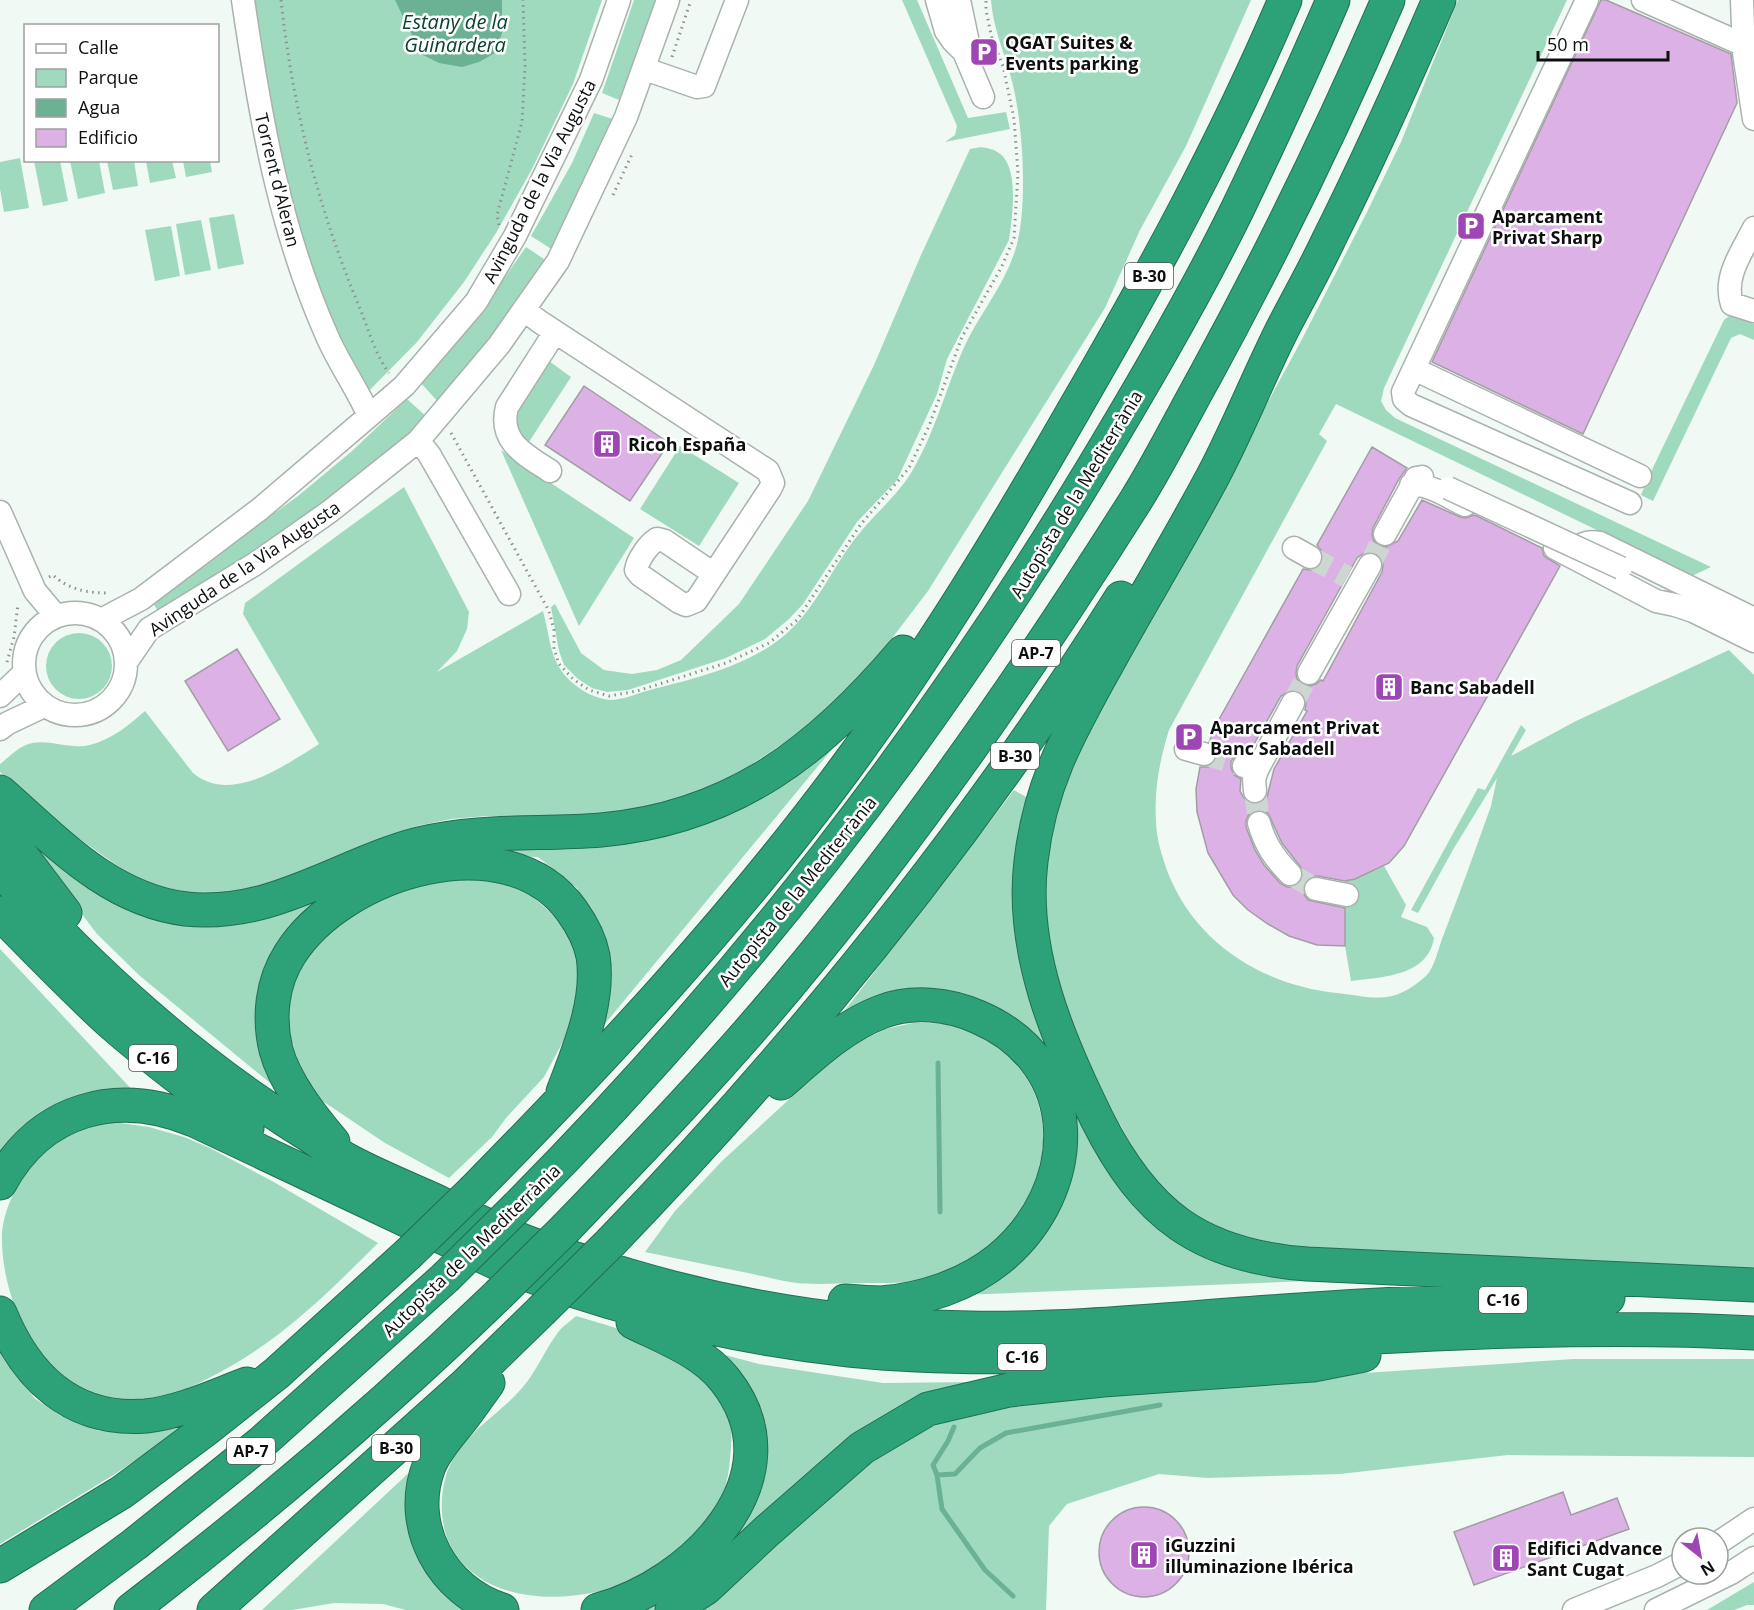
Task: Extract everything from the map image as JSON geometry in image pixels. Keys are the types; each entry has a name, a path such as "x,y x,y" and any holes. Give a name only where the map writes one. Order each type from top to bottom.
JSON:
{"highway":[{"name":"B-30","path":"0,1566 122,1492 277,1373 407,1255 558,1105 776,858 845,768 974,580 1047,457 1174,234 1228,125 1285,0"},
{"name":"Autopista de la Mediterrània","path":"46,1610 135,1544 261,1443 445,1278 518,1207 592,1131 725,982 849,828 967,666 1064,517 1177,324 1237,209 1333,0"},
{"name":"AP-7","path":"131,1610 286,1488 401,1387 498,1295 675,1115 788,986 867,887 957,767 1035,654 1136,499 1243,306 1342,107 1388,0"},
{"name":"B-30","path":"214,1610 465,1385 612,1241 700,1149 848,978 906,904 1023,745 1134,576 1282,329 1327,244 1370,154 1439,0"},
{"path":"1282,329 1214,475 1122,637 1058,757 1037,821 1029,887 1033,945 1051,1010 1079,1080 1118,1158 1144,1193 1171,1220 1202,1239 1248,1256 1307,1264 1754,1285"},
{"path":"0,792 84,866 128,893 156,903 185,909 214,910 274,900 403,849 440,839 477,834 601,830 638,825 701,808 732,795 769,775 802,753 832,728 872,688 908,647 968,561 1047,457"},
{"name":"C-16","path":"6,850 74,924 162,1030 253,1099 337,1171 519,1240 628,1277 690,1293 798,1314 884,1324 971,1328 1062,1326 1286,1310 1461,1301 1639,1298 1754,1301"},
{"path":"337,1171 324,1132 282,1065 275,1043 272,1019 276,986 290,953 315,925 354,897 400,875 444,864 468,862 491,864 528,874 558,895 580,922 593,956 592,999 575,1062 558,1105"},
{"name":"C-16","path":"0,912 64,980 146,1052 213,1104 337,1171 497,1263 573,1292 714,1329 760,1338 850,1350 1005,1357 1568,1330 1754,1333"},
{"path":"628,1277 801,1299 881,1303 918,1298 972,1276 997,1260 1018,1242 1038,1217 1051,1191 1059,1165 1062,1138 1058,1111 1050,1086 1035,1060 1013,1038 988,1021 965,1011 939,1005 912,1006 882,1011 852,1026 820,1048 746,1114 700,1149"},
{"path":"0,1184 17,1155 46,1129 78,1112 96,1107 138,1105 179,1113 337,1171"},
{"path":"573,1292 702,1358 725,1380 741,1406 749,1434 749,1461 742,1491 728,1520 705,1548 675,1574 639,1595 598,1610"},
{"path":"0,1313 15,1346 37,1376 68,1399 107,1414 147,1416 170,1411 277,1373"},
{"path":"502,1610 473,1598 446,1574 432,1551 425,1531 423,1495 427,1473 436,1453 538,1315"},
{"path":"679,1610 862,1448 928,1409 983,1395 1052,1385 1313,1365 1478,1333"},
{"path":"229,1610 248,1581"},
{"path":"672,1610 706,1588"}],"street":[{"name":"Torrent d'Aleran","path":"243,0 259,104 286,225 327,337 365,408"},
{"name":"Avinguda de la Via Augusta","path":"101,620 141,599 260,509 365,408 404,386 476,302 515,236 591,80 619,0"},
{"name":"Avinguda de la Via Augusta","path":"127,661 149,629 283,545 329,512 418,441 499,345 558,261 626,117 669,0"},
{"path":"645,69 697,87 704,86 737,0"},
{"path":"937,0 946,31 953,42 964,52 983,97"},
{"path":"959,0 967,38 964,52"},
{"path":"1587,0 1403,392 1404,399 1411,405 1629,503"},
{"path":"1643,0 1667,5 1744,45"},
{"path":"1742,0 1748,87 1754,118"},
{"path":"1754,228 1729,277 1728,289 1732,304 1754,311"},
{"path":"524,310 768,471 772,476 773,483 770,489 714,574"},
{"path":"550,471 516,447 506,430 504,417 507,407 555,332"},
{"path":"1414,369 1640,476"},
{"path":"418,441 429,454 509,594"},
{"path":"1385,534 1411,485 1416,478 1424,477 1630,572 1693,611"},
{"path":"1411,485 1418,484 1446,496 1553,547 1656,601 1693,611 1754,641"},
{"path":"0,512 34,588 56,616"},
{"path":"1553,547 1564,551 1572,550 1590,541 1600,543 1754,619"},
{"path":"1309,673 1359,575"},
{"path":"0,696 24,656 31,637 34,588"},
{"path":"15,669 44,706 58,713 78,716 98,711 115,698 125,679 126,651 118,634 101,620 77,612 56,616 44,622 31,637"},
{"path":"1252,776 1293,703"},
{"path":"0,729 44,706"},
{"path":"1259,823 1271,854 1290,874"},
{"path":"1730,1535 1754,1520"},
{"path":"1656,1610 1731,1573 1754,1558"},
{"path":"1574,1610 1670,1569"}],"path":[{"path":"281,0 288,62 301,130 328,226 348,282 388,372"},
{"path":"499,226 497,215 522,122 525,66 523,0"},
{"path":"451,431 545,604 554,630 554,649 560,664 573,679 589,690 609,696 637,692 726,663 769,643 797,620 861,524 909,468 929,426 962,337 1001,268 1014,238 1018,173 1014,120 1003,66 992,39 986,0"},
{"path":"495,233 505,217"},
{"path":"365,408 395,364"},
{"path":"15,669 14,637 19,606 14,597 34,588 53,575 72,588 90,593 111,593"}],"green space":[{"path":"243,0 602,0 573,84 532,169 496,233 464,282 417,342 361,399 286,226"},
{"path":"634,0 664,0 624,102 602,93"},
{"path":"902,0 917,0 968,118 1006,112 1010,129 945,142 955,135 957,126"},
{"path":"991,0 1251,0 1186,146 1140,230 1105,308 928,591 883,650 846,692 808,727 743,770 706,789 666,802 627,811 552,817 487,816 451,819 417,826 389,835 263,887 231,894 196,894 154,885 129,874 60,825 0,772 0,764 26,745 41,742 73,746 90,745 119,731 145,711 193,773 208,782 224,785 258,778 319,744 243,614 245,603 404,487 469,612 467,629 457,651 437,672 543,611 554,655 563,673 585,692 610,700 625,698 722,670 756,655 786,634 807,612 858,535 910,474 931,433 969,337 1000,284 1015,251 1022,212 1021,137 1015,92 996,29"},
{"path":"1458,0 1567,0 1384,388 1381,401 1386,410 1395,418 1711,567 1692,576 1336,404 1319,434 1327,441 1169,730 1160,763 1156,797 1156,827 1160,847 1168,873 1180,898 1196,921 1235,957 1283,981 1310,988 1374,997 1404,992 1426,976 1435,959 1491,806 1497,778 1418,913 1411,910 1478,788 1485,790 1521,725 1526,730 1511,756 1576,721 1729,650 1754,675 1754,1274 1276,1247 1216,1231 1172,1203 1137,1155 1096,1081 1074,1033 1056,983 1042,918 1051,825 1070,767 1301,341 1367,212 1401,142"},
{"path":"594,113 619,121 556,252 531,236 572,163"},
{"path":"981,147 999,153 1006,160 1010,170 1013,194 1009,240 947,359 937,394 897,480 857,522 803,604 765,639 726,658 628,690 607,692 592,688 578,679 564,665 559,651 551,607 555,604 581,653 604,670 632,674 657,670 681,660 739,604 808,501 874,365 970,149"},
{"path":"20,158 29,208 4,212 0,189 0,162"},
{"path":"34,162 60,162 68,201 43,206"},
{"path":"70,162 99,162 105,193 78,199"},
{"path":"107,162 134,162 138,186 113,190"},
{"path":"146,162 172,162 176,178 150,183"},
{"path":"183,162 210,162 212,172 186,177"},
{"path":"234,214 244,264 218,269 209,218"},
{"path":"201,220 211,270 185,275 176,224"},
{"path":"171,226 180,276 155,281 145,230"},
{"path":"526,247 550,263 440,404 420,382 489,300"},
{"path":"1735,314 1754,324 1754,340 1740,334 1731,338 1653,501 1641,495 1647,480 1724,320"},
{"path":"549,361 571,377 527,445 514,435 514,414"},
{"path":"407,399 428,418 340,496 159,613 152,601 298,496 352,451"},
{"path":"680,446 739,483 699,546 640,509"},
{"path":"501,450 634,538 579,626"},
{"path":"79,633 92,636 102,643 109,653 112,666 109,679 102,689 92,696 79,699 66,696 56,689 49,679 46,666 49,653 56,643 66,636"},
{"path":"833,748 604,1025 611,973 598,927 577,888 538,857 481,855 482,844 772,788"},
{"path":"1014,790 1028,798 1015,850 1014,884 1139,1208 1235,1269 1334,1280 961,1295 1021,1261 1055,1213 1037,1043 1005,1011 952,991 900,994 836,1022"},
{"path":"36,840 122,903 329,894 273,954 256,1005 257,1036 270,1083 140,976 97,934 34,851"},
{"path":"1384,866 1406,905 1401,917 1427,927 1434,938 1430,951 1414,967 1390,976 1351,981 1345,946 1347,895 1345,880 1355,879"},
{"path":"486,878 525,890 559,920 570,937 581,974 573,1023 544,1077 506,1118 492,1137 449,1178 385,1143 321,1100 310,1089 303,1077 287,1026 289,991 312,949 350,915 391,894 430,882"},
{"path":"0,949 138,1096 0,1169"},
{"path":"913,1023 954,1026 987,1038 1005,1051 1019,1067 1038,1104 1043,1125 1043,1146 1039,1168 1024,1210 1001,1236 977,1254 951,1269 924,1279 892,1283 797,1283 645,1252 675,1211 722,1161 833,1059 885,1029"},
{"path":"120,1123 149,1127 184,1137 210,1148 378,1243 299,1318 234,1365 196,1385 168,1396 144,1400 122,1400 100,1396 80,1388 55,1370 41,1354 19,1316 6,1274 3,1225 18,1184 34,1159 82,1127 93,1124"},
{"path":"576,1316 652,1342 680,1358 696,1372 725,1404 729,1413 731,1437 729,1471 721,1497 705,1524 677,1552 650,1572 618,1586 590,1593 561,1597 532,1596 505,1590 481,1579 461,1562 444,1529 443,1491 447,1472 458,1452 474,1432 522,1388 559,1331"},
{"path":"0,1346 34,1398 61,1416 99,1431 189,1424 115,1474 0,1544"},
{"path":"725,1355 759,1364 883,1383 973,1382 656,1610 634,1610 745,1514 742,1377"},
{"path":"1574,1359 1754,1359 1754,1457 1508,1455 1340,1474 1207,1478 1159,1474 1067,1504 1049,1526 1046,1610 700,1610 861,1459 913,1430 973,1409 1185,1385"},
{"path":"414,1468 476,1610 406,1610 383,1604 334,1603 292,1610 262,1610"},
{"path":"1754,1582 1754,1605 1734,1610 1707,1610"}],"water":[{"name":"Estany de la Guinardera","path":"395,0 502,0 502,33 495,53 479,62 462,67 439,63 421,54"}],"building":[{"path":"1601,0 1606,0 1731,54 1737,103 1583,434 1432,362"},
{"name":"Ricoh España","path":"584,386 669,443 630,501 545,445"},
{"name":"Banc Sabadell","path":"1372,447 1407,468 1373,528 1372,535 1378,545 1386,547 1398,541 1422,500 1460,517 1477,516 1542,548 1544,556 1560,566 1404,846 1389,863 1355,879 1345,881 1311,876 1305,881 1303,893 1308,900 1345,908 1345,946 1317,945 1289,936 1248,910 1233,895 1208,853 1197,812 1196,789 1200,767 1208,767 1217,758 1217,750 1209,742 1217,723 1303,569 1316,569 1321,564 1323,556 1317,545","holes":["1370,552 1382,559 1382,572 1323,681 1310,686 1303,685 1297,679 1297,666 1357,558","1292,690 1299,691 1304,695 1307,711 1274,769 1267,797 1257,804 1250,803 1240,791 1241,779 1234,775 1231,761 1240,753 1249,753 1281,696","1256,810 1268,813 1282,843 1303,870 1300,883 1294,887 1287,887 1280,883 1264,865 1246,827 1249,814"]},
{"path":"237,649 280,719 228,751 185,681"},
{"name":"Edifici Advance Sant Cugat","path":"1563,1492 1571,1515 1617,1498 1629,1529 1474,1585 1454,1532"},
{"name":"iGuzzini illuminazione Ibérica","path":"1144,1507 1161,1511 1176,1520 1185,1535 1189,1552 1185,1569 1176,1584 1161,1593 1144,1597 1127,1593 1112,1584 1103,1569 1099,1552 1103,1535 1112,1520 1127,1511"}],"waterway":[{"path":"938,1063 940,1212"},
{"path":"937,1475 955,1474 980,1448 1006,1433 1160,1405"},
{"path":"954,1427 933,1465 937,1475 942,1509 985,1570 1013,1596"}],"tunnel":[{"path":"1370,565 1385,534"},
{"path":"1310,557 1347,577"},
{"path":"1293,703 1309,673"},
{"path":"1204,754 1244,766"},
{"path":"1255,791 1259,823"},
{"path":"1290,874 1316,889"}],"place":[{"name":"QGAT Suites & Events parking","path":"984,52"},
{"name":"Aparcament Privat Sharp","path":"1471,226"},
{"name":"Ricoh España","path":"607,444"},
{"name":"Banc Sabadell","path":"1389,687"},
{"name":"Aparcament Privat Banc Sabadell","path":"1189,737"},
{"name":"iGuzzini illuminazione Ibérica","path":"1144,1555"},
{"name":"Edifici Advance Sant Cugat","path":"1506,1558"}]}
